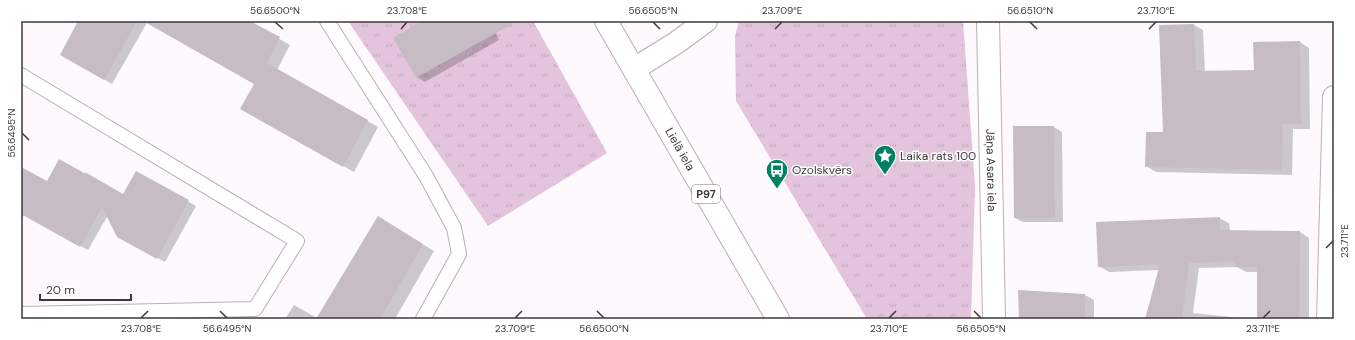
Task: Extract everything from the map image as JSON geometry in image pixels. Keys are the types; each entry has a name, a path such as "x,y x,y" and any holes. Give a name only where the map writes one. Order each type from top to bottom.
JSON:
{"street":[{"name":"Lielā iela","path":"606,21 778,319"},
{"path":"634,69 676,43 706,21"},
{"name":"Jāņa Asara iela","path":"988,21 994,319"},
{"path":"1328,319 1334,97"}],"lane":[{"path":"327,21 426,176 454,228 459,254 423,319"},
{"path":"21,75 296,241 255,310 21,314"}],"green space":[{"path":"348,21 533,21 607,153 488,226"},
{"path":"739,21 963,21 975,186 971,319 867,319 736,101 735,36"}],"building":[{"path":"78,21 137,21 104,80 60,55"},
{"path":"143,21 250,21 280,37 267,63 368,120 343,167 240,109 254,84"},
{"path":"422,21 517,21 416,78 393,38"},
{"path":"1194,24 1196,71 1254,70 1253,42 1300,41 1301,124 1283,124 1282,170 1145,167 1146,132 1163,132 1159,25"},
{"path":"1013,126 1054,126 1055,218 1014,218"},
{"path":"59,159 123,194 136,171 189,200 157,259 117,237 102,207 80,247 21,214 21,167 47,181"},
{"path":"378,216 423,244 380,319 316,319"},
{"path":"1220,217 1220,230 1300,231 1299,319 1257,319 1257,267 1235,267 1235,261 1189,263 1182,319 1145,319 1160,264 1098,267 1096,222"},
{"path":"1018,290 1085,294 1085,319 1019,319"}],"place":[{"name":"Laika rats 100","path":"885,176"},
{"name":"Ozolskvērs","path":"777,190"}]}
